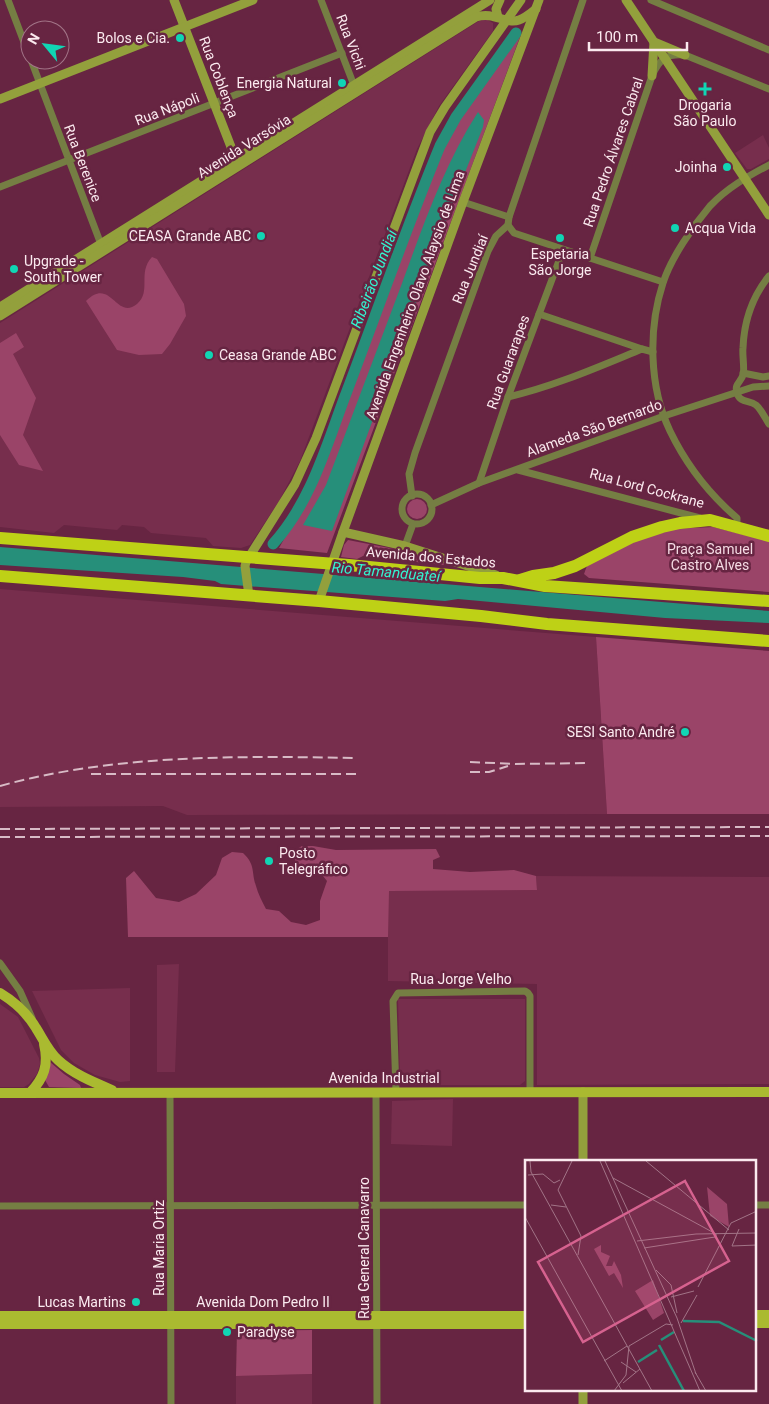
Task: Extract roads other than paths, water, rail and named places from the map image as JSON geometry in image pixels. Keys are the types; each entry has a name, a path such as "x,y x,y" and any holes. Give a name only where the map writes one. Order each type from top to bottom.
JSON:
{"highway":[{"name":"Rua Lord Cockrane","path":"710,520 765,535"},
{"path":"520,580 554,573 575,566 632,537 662,527 710,520"},
{"path":"765,535 769,548"},
{"name":"Avenida dos Estados","path":"0,538 247,562 503,578 545,586 769,600"},
{"path":"0,576 321,597 547,624 769,641"},
{"path":"481,616 519,613 769,633"}],"main road":[{"name":"Rua Coblença","path":"174,0 238,162"},
{"path":"0,99 253,0"},
{"name":"Avenida Varsóvia","path":"356,89 490,0"},
{"path":"500,0 496,10 503,18"},
{"path":"249,591 247,562 287,498 313,445 430,132 503,18 521,0"},
{"path":"626,0 769,215"},
{"name":"Avenida Varsóvia","path":"0,307 102,247 476,16 488,14 519,20 538,4"},
{"name":"Avenida Engenheiro Olavo Alaysio de Lima","path":"321,597 463,202 538,4"},
{"path":"654,42 684,55"},
{"path":"652,76 654,42"},
{"name":"Avenida Varsóvia","path":"0,316 102,247"},
{"path":"343,532 405,546 503,578"},
{"path":"0,993 11,999 24,1012 36,1028 44,1044 47,1055 44,1073 30,1093"},
{"path":"44,1044 70,1070 118,1092"},
{"path":"583,1092 583,1160"},
{"name":"Avenida Industrial","path":"0,1093 769,1092"},
{"path":"756,1315 769,1315"},
{"name":"Avenida Dom Pedro II","path":"0,1316 171,1320"},
{"name":"Avenida Dom Pedro II","path":"0,1324 525,1316"},
{"name":"Avenida Dom Pedro II","path":"377,1319 525,1324"},
{"path":"756,1323 769,1323"}],"street":[{"name":"Rua Berenice","path":"8,0 20,32"},
{"name":"Rua Vichi","path":"321,0 356,89"},
{"name":"Rua Jundiaí","path":"412,496 409,474 422,434 488,251 496,236 508,221 583,0"},
{"path":"650,0 769,50"},
{"name":"Rua Nápoli","path":"0,187 342,53"},
{"path":"665,58 671,55 684,55 769,89"},
{"name":"Rua Pedro Álvares Cabral","path":"590,258 652,76 657,66 665,58"},
{"name":"Rua Berenice","path":"34,70 102,247"},
{"path":"737,528 738,520 725,508 690,466 676,444 664,416 658,394 653,352 663,282 684,242 711,205 745,178 769,165"},
{"path":"463,202 508,221 514,233 663,282"},
{"name":"Rua Guararapes","path":"479,483 508,397 563,250"},
{"path":"769,276 757,294 746,318 743,344 743,373 737,385 737,393 742,400 755,404 769,424"},
{"path":"539,314 653,352"},
{"path":"508,397 531,392 580,375 642,348"},
{"path":"743,373 763,377 769,376"},
{"name":"Alameda São Bernardo","path":"430,505 479,483 664,416 753,387 769,386"},
{"name":"Rua Lord Cockrane","path":"518,470 710,520"},
{"path":"421,495 430,505 430,514 422,523 413,524 406,519 402,512 403,504 412,496 421,495"},
{"path":"405,546 413,524"},
{"path":"0,962 14,981 36,1028"},
{"path":"11,999 15,992 14,981"},
{"name":"Rua Jorge Velho","path":"396,1092 393,1001 395,995 401,992 528,993 530,996 530,1092"},
{"name":"Rua Maria Ortiz","path":"170,1092 171,1404"},
{"name":"Rua General Canavarro","path":"376,1092 377,1404"},
{"path":"0,1206 525,1205"},
{"path":"756,1205 769,1205"}],"waterway":[{"name":"Ribeirão Jundiaí","path":"273,544 287,527 298,509 317,471 440,146 456,117 516,33"}],"railway":[{"path":"0,786 88,768 177,759 357,758"},
{"path":"470,762 515,764 589,763"},
{"path":"470,772 489,772 508,766"},
{"path":"91,774 357,774"},
{"path":"0,829 769,827"},
{"path":"0,837 769,836"}],"place":[{"name":"Bolos e Cia.","path":"180,38"},
{"name":"Energia Natural","path":"342,83"},
{"name":"Drogaria São Paulo","path":"705,89"},
{"name":"Joinha","path":"727,167"},
{"name":"Acqua Vida","path":"675,228"},
{"name":"CEASA Grande ABC","path":"261,236"},
{"name":"Espetaria São Jorge","path":"560,238"},
{"name":"Upgrade - South Tower","path":"14,269"},
{"name":"Ceasa Grande ABC","path":"209,355"},
{"name":"SESI Santo André","path":"685,732"},
{"name":"Posto Telegráfico","path":"269,861"},
{"name":"Lucas Martins","path":"136,1302"},
{"name":"Paradyse","path":"227,1332"}],"park label":[{"name":"Praça Samuel Castro Alves","path":"710,558"}],"water label":[{"name":"Rio Tamanduateí","path":"386,572"}]}
